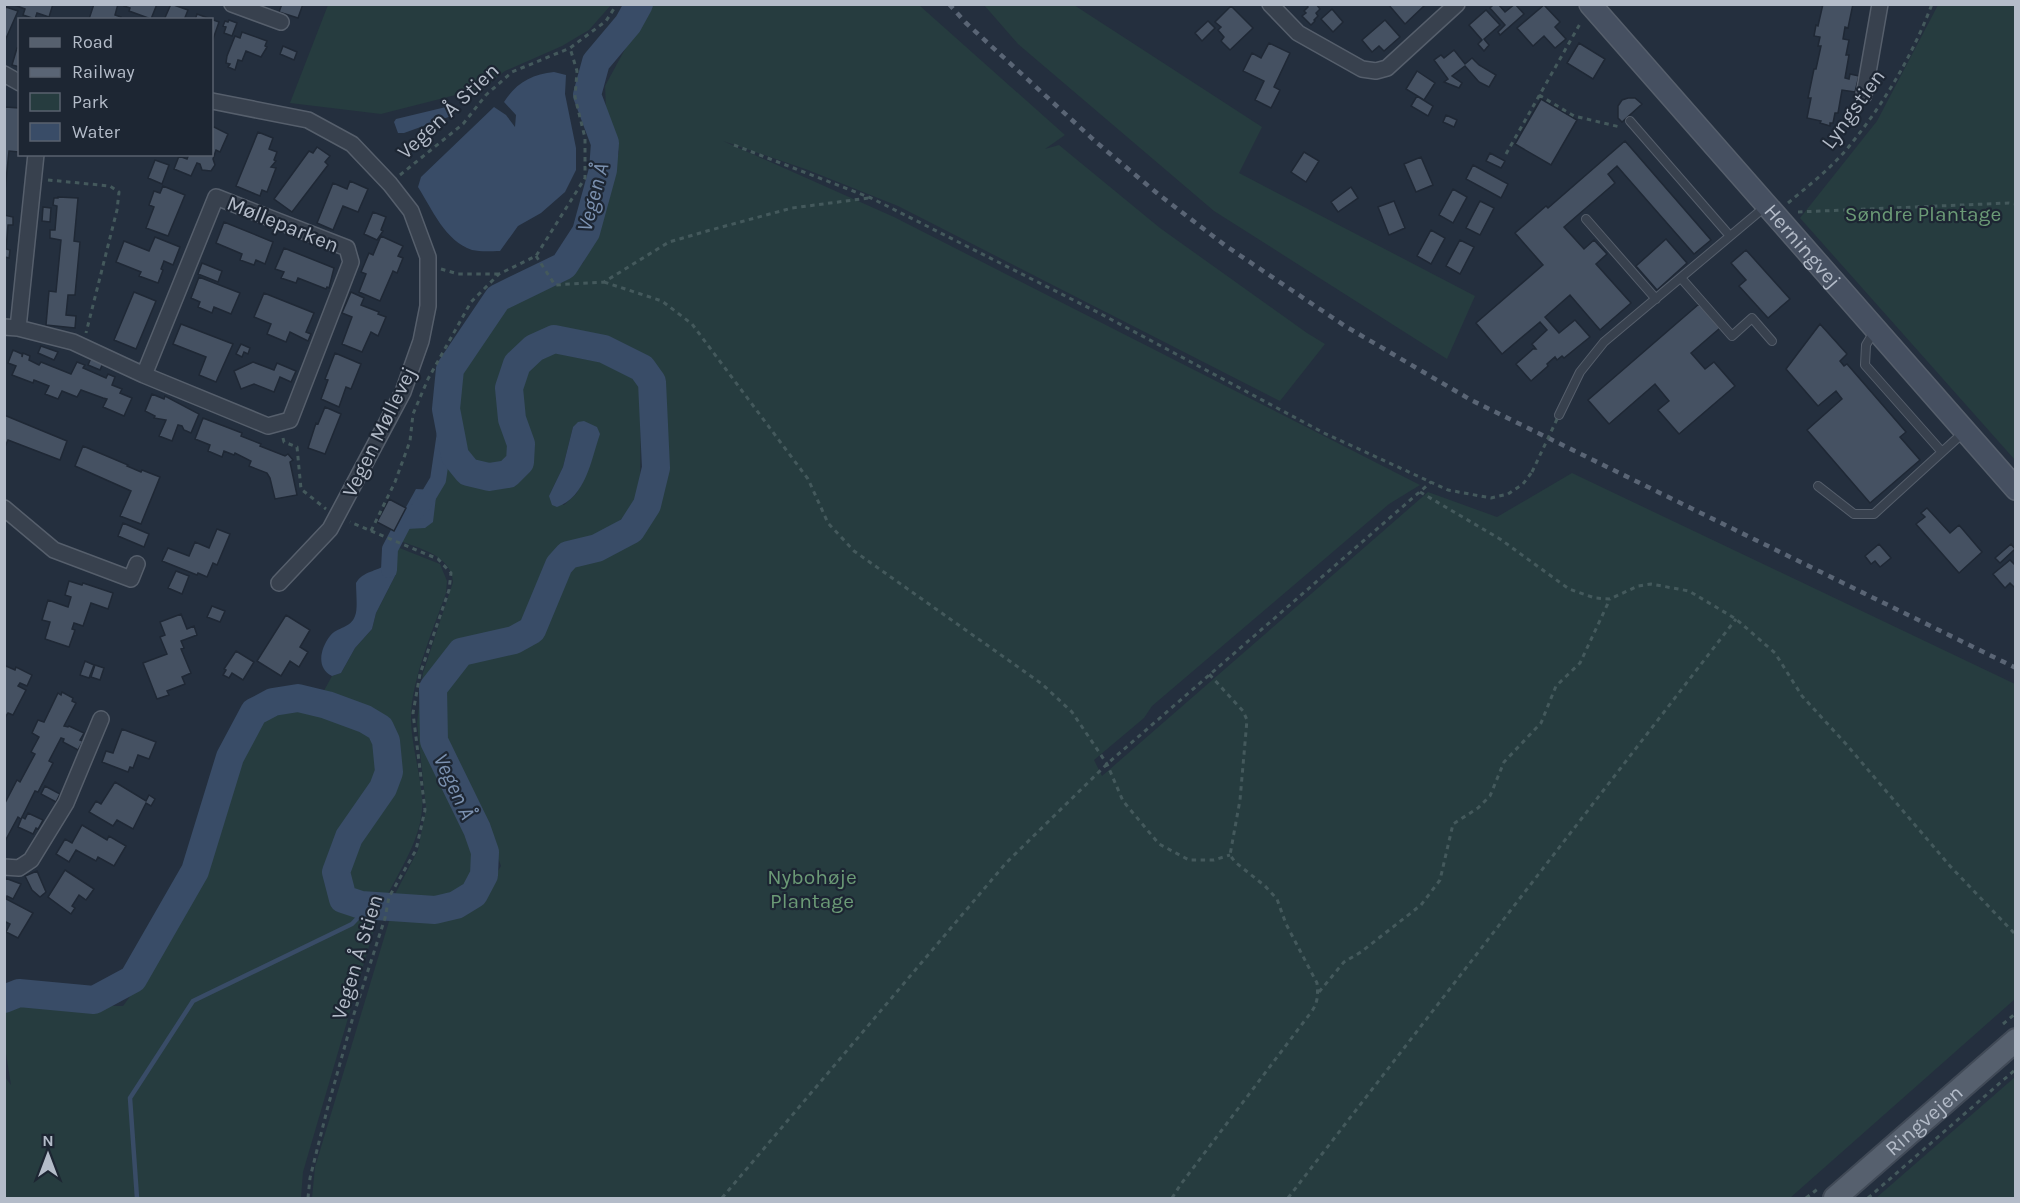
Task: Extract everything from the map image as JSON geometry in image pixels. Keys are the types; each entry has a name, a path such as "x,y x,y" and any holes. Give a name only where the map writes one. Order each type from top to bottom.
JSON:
{"main road":[{"name":"Ringvejen","path":"1835,1198 2015,1041"}],"street":[{"path":"231,4 281,22"},
{"path":"1270,4 1298,33 1362,69 1376,70 1387,68 1457,4"},
{"path":"1864,95 1880,4"},
{"name":"Herningvej","path":"1590,5 1772,209 2016,489"},
{"path":"4,74 18,82"},
{"name":"Vegen Møllevej","path":"213,101 308,120 352,144 390,184 411,211 428,257 426,315 421,341 403,392 330,530 279,584"},
{"path":"36,156 11,327 73,342 144,375 268,426 278,423"},
{"name":"Mølleparken","path":"144,375 216,197 347,248 351,262 290,420 278,423"},
{"path":"4,508 54,550 131,579 136,564"},
{"path":"4,867 20,868 31,860 66,803 101,719"}],"lane":[{"path":"1630,121 1730,236"},
{"path":"1559,416 1580,372 1604,342 1730,236 1772,209"},
{"path":"1586,219 1656,299"},
{"path":"1681,278 1732,336 1752,318 1772,341"},
{"path":"1876,329 1866,345 1864,365 1942,452"},
{"path":"1818,486 1854,514 1874,514 1966,431"}],"path":[{"name":"Vegen Å Stien","path":"390,184 463,124 486,95 512,72 570,48 606,21 617,4"},
{"name":"Lyngstien","path":"1772,209 1818,179 1845,152 1883,102 1924,26 1932,4"},
{"path":"1506,154 1590,5"},
{"path":"371,531 395,482 410,441 413,414 428,379 471,302 499,274 536,256 585,178 585,138 575,97 577,71 570,48"},
{"path":"1539,95 1574,116 1619,126 1626,134"},
{"path":"734,145 871,198 1101,314 1324,433 1448,490 1491,498 1508,494 1523,484 1532,472 1559,416"},
{"path":"34,178 110,186 119,192 117,210 83,346"},
{"path":"604,282 669,242 792,208 871,198"},
{"path":"1772,209 2016,204"},
{"path":"536,256 555,285 604,282 662,301 692,324 808,479 828,523 854,551 1042,684 1072,712 1107,764 1123,801 1159,844 1189,860 1214,860 1230,855"},
{"path":"428,266 458,274 499,274"},
{"name":"Vegen Å Stien","path":"278,423 284,442 297,447 301,489 338,517 438,559 451,573 449,590 420,674 413,713 425,810 416,850 389,897 385,918 353,1017 327,1110 310,1178 308,1198"},
{"path":"722,1198 1006,863 1107,764 1431,483"},
{"path":"1419,492 1500,539 1569,589 1595,598 1610,599 1638,586 1651,584 1689,591 1736,619 1774,653 1802,696 1950,866 2016,935"},
{"path":"1318,993 1344,962 1361,952 1420,905 1440,880 1453,824 1478,808 1490,796 1504,762 1540,723 1556,686 1580,663 1610,599"},
{"path":"1288,1198 1736,619"},
{"path":"1172,1198 1312,1011 1317,1003 1318,993 1317,983 1286,924 1277,899 1265,886 1234,862 1230,855 1240,800 1247,720 1243,711 1209,674"},
{"path":"1868,1198 2016,1069"}],"green space":[{"path":"328,4 611,5 589,30 562,46 505,71 483,88 381,114 290,103"},
{"name":"Nybohøje Plantage","path":"649,5 919,5 1065,135 1045,149 1059,145 1160,228 1325,344 1280,401 898,206 808,170 723,141 894,217 1420,485 1389,504 1152,706 1144,718 1094,760 1102,776 1428,492 1497,517 1572,473 2015,684 2015,999 1790,1198 312,1198 315,1167 390,918 450,918 479,901 501,866 484,819 442,739 439,702 446,681 458,667 478,656 524,643 536,635 560,578 568,568 621,546 643,529 662,476 664,397 659,374 650,363 581,333 550,334 519,352 502,374 501,397 509,453 498,464 490,467 475,466 466,457 455,418 459,372 500,307 569,276 583,263 619,152 606,110 605,86"},
{"path":"984,5 1074,5 1262,127 1239,173 1475,296 1447,359 1214,211 1018,44"},
{"name":"Søndre Plantage","path":"1938,5 2015,5 2015,460 1800,218 1877,121"},
{"path":"544,349 570,351 609,363 632,376 641,385 640,495 627,515 597,538 572,544 558,551 548,564 526,620 518,630 454,646 436,662 427,677 422,725 448,791 475,836 475,863 467,886 461,894 445,900 393,898 418,850 426,808 417,723 423,673 453,582 447,565 441,559 398,540 405,525 407,529 436,498 434,490 440,481 445,448 457,472 468,483 511,485 522,475 532,450 518,411 516,383 521,370","holes":["573,427 584,480 576,494 564,505 549,496 563,467"]},
{"path":"397,547 440,564 447,581 446,593 418,674 412,706 411,721 422,811 416,838 385,900 356,898 348,894 345,885 346,872 362,829 391,792 394,784 396,752 392,731 382,717 360,707 321,696 332,676 341,673 355,648 372,629 376,613 396,574 392,548"},
{"path":"291,709 315,712 374,730 378,742 381,775 339,841 329,888 338,910 377,919 303,1172 301,1198 5,1198 5,1077 11,1085 5,1053 5,1011 30,1005 123,1006 140,983 202,870 242,750 257,727 271,717"},
{"path":"2015,1077 2015,1198 1876,1198"}],"water":[{"path":"554,72 566,75 565,94 576,148 576,170 565,192 541,213 518,226 500,251 475,251 463,246 447,232 434,214 418,187 421,177 494,107 506,115 515,127 516,115 504,102 525,81"},
{"path":"446,107 454,108 454,115 404,133 398,133 394,122 396,119"},
{"path":"584,421 597,427 600,434 594,455 575,495 557,507 552,505 549,496 563,467 573,427 578,422"},
{"path":"416,489 434,490 436,497 433,522 425,528 407,529 400,518"},
{"path":"389,548 392,548 396,574 376,613 372,629 355,648 341,673 332,676 327,673 322,663 324,647 333,633 353,620 356,613 356,583 362,576 387,564"}],"building":[{"path":"12,4 53,4 49,17 37,13 35,18 23,15 25,9"},
{"path":"94,4 118,4 115,15 121,18 89,18"},
{"path":"125,4 157,4 151,18 129,11 130,8 124,6"},
{"path":"171,4 188,10 185,18 165,18"},
{"path":"282,4 303,4 298,18 279,12"},
{"path":"1307,4 1316,4 1320,9 1311,25 1302,16 1306,13 1304,11 1308,7"},
{"path":"1388,4 1426,4 1405,24"},
{"path":"1498,4 1505,12 1515,4 1524,14 1500,35 1498,32 1505,25 1490,8"},
{"path":"1823,4 1853,4 1843,39 1849,40 1845,78 1849,79 1850,74 1859,76 1855,92 1842,90 1838,113 1835,113 1830,126 1807,118 1811,98 1808,98 1821,46 1818,46 1820,37 1814,36"},
{"path":"1544,5 1560,22 1555,27 1566,39 1555,48 1544,36 1533,46 1517,28"},
{"path":"1231,6 1253,28 1230,50 1221,41 1224,37 1218,30 1221,27 1215,22"},
{"path":"6,7 18,11 4,43 4,12"},
{"path":"1332,9 1343,22 1333,32 1321,19"},
{"path":"1486,10 1500,25 1484,39 1489,45 1484,51 1478,44 1482,40 1469,25"},
{"path":"197,14 208,18 196,18"},
{"path":"213,20 219,22 213,39"},
{"path":"1385,20 1400,37 1384,51 1379,46 1372,52 1362,40"},
{"path":"225,21 237,23 232,36 224,33 226,27 223,26"},
{"path":"1208,21 1215,28 1202,41 1195,33"},
{"path":"242,32 267,41 265,46 267,47 261,57 246,51 242,61 238,60 235,70 228,67 230,64 226,63 227,56 235,36 240,38"},
{"path":"1269,43 1290,53 1274,87 1280,90 1271,108 1255,100 1264,81 1243,71 1252,53 1261,58"},
{"path":"1579,43 1605,59 1593,79 1567,63"},
{"path":"283,46 297,52 294,60 280,54"},
{"path":"17,48 18,48 18,66 12,65"},
{"path":"1454,50 1465,64 1472,58 1496,75 1489,87 1479,82 1465,66 1452,76 1462,83 1459,88 1444,82 1448,79 1434,60 1441,55 1444,58"},
{"path":"1417,71 1435,83 1424,100 1406,89"},
{"path":"1417,96 1433,106 1428,116 1411,106"},
{"path":"1635,98 1642,104 1622,122 1618,118 1618,106 1622,100"},
{"path":"1541,99 1577,120 1551,165 1515,144"},
{"path":"4,107 18,108 18,152 9,151 4,200"},
{"path":"1446,115 1457,120 1454,127 1443,122"},
{"path":"213,126 228,134 220,152 216,150 213,159 215,165 211,171 202,170 200,164 197,163 191,176 174,169 179,156 187,159 188,156 213,156"},
{"path":"258,132 273,138 269,149 277,152 274,160 276,161 271,167 276,168 267,192 262,190 260,196 236,186"},
{"path":"1625,141 1711,240 1694,254 1617,166 1608,174 1615,183 1564,227 1584,249 1594,240 1607,254 1596,264 1631,303 1600,330 1570,295 1545,317 1559,333 1575,320 1590,337 1564,358 1562,356 1557,360 1555,357 1531,381 1516,364 1536,349 1532,344 1547,330 1540,322 1502,354 1476,323 1543,265 1515,233 1546,206 1548,208"},
{"path":"317,147 330,156 325,162 328,165 292,212 274,199 309,151 313,153"},
{"path":"1304,152 1319,161 1306,182 1291,172"},
{"path":"1490,153 1505,161 1501,168 1486,161"},
{"path":"1421,157 1433,185 1416,192 1404,164"},
{"path":"155,160 169,165 162,184 148,178"},
{"path":"1473,165 1508,184 1501,198 1466,179"},
{"path":"350,181 368,189 358,212 343,206 333,230 317,223 333,183 347,189"},
{"path":"163,186 185,195 168,236 146,228 154,207 149,205 154,191 160,193"},
{"path":"1351,187 1358,198 1338,212 1331,202"},
{"path":"1453,189 1467,197 1453,223 1439,215"},
{"path":"54,198 78,198 74,241 80,242 75,295 68,295 66,315 76,316 75,328 46,325 49,291 56,292 61,240 50,238 50,230 55,230 57,206 53,205"},
{"path":"1394,201 1405,228 1389,235 1378,207"},
{"path":"1480,201 1494,208 1480,235 1466,228"},
{"path":"43,207 51,208 50,222 42,221"},
{"path":"373,212 386,217 381,230 383,231 377,240 364,234"},
{"path":"4,215 13,217 13,225 8,225 6,249 10,250 9,258 5,257 5,259"},
{"path":"224,222 273,242 265,264 256,260 254,265 240,260 242,254 216,243"},
{"path":"1431,230 1445,238 1431,264 1417,256"},
{"path":"381,236 403,246 398,256 403,258 397,273 393,271 380,301 359,292 366,274 361,272 369,253 373,255"},
{"path":"155,237 180,247 173,265 164,261 158,283 139,276 141,272 116,262 124,241 149,251"},
{"path":"1666,239 1687,263 1657,290 1636,266"},
{"path":"1460,240 1474,247 1460,274 1446,266"},
{"path":"284,248 334,268 329,288 326,289 298,278 296,283 281,278 284,272 275,269"},
{"path":"1746,250 1790,299 1768,318 1739,286 1746,280 1731,263"},
{"path":"202,263 222,271 218,282 198,274"},
{"path":"199,277 240,293 231,314 214,307 212,313 198,307 200,302 191,298"},
{"path":"134,292 156,301 136,349 114,340"},
{"path":"351,292 364,298 361,305 386,317 378,336 371,332 362,352 342,344 352,317 342,313"},
{"path":"264,293 314,313 306,332 311,334 308,341 290,332 286,342 267,334 271,324 254,317"},
{"path":"1699,304 1720,328 1691,353 1705,369 1714,362 1735,386 1679,434 1658,410 1669,401 1655,384 1609,424 1588,400"},
{"path":"181,324 233,344 216,382 199,375 206,357 173,344"},
{"path":"1820,324 1847,354 1840,361 1844,366 1847,364 1906,432 1900,437 1920,460 1870,503 1807,430 1842,399 1836,391 1818,406 1786,369"},
{"path":"241,344 250,348 248,354 244,352 242,357 236,354"},
{"path":"41,346 58,352 54,360 38,353"},
{"path":"13,350 22,354 22,357 23,353 30,356 29,360 39,365 41,362 71,374 77,362 85,365 83,368 106,378 108,374 115,377 112,385 122,389 120,393 132,398 124,416 103,407 107,399 81,390 77,397 62,391 58,399 45,394 49,386 12,375 16,366 8,363"},
{"path":"335,353 361,364 351,389 346,387 339,407 321,399 328,380 325,379"},
{"path":"91,358 103,363 100,370 88,365"},
{"path":"253,362 274,370 277,363 296,371 291,382 280,377 274,392 254,384 241,389 234,371"},
{"path":"152,394 164,399 165,396 199,414 191,433 178,425 172,441 159,436 166,420 154,418 155,416 145,411"},
{"path":"325,407 341,414 325,454 308,448 316,423 318,424"},
{"path":"4,415 67,441 60,460 8,440 4,449"},
{"path":"203,418 242,433 241,436 261,444 260,446 285,456 288,454 293,460 290,462 297,495 275,499 267,473 249,466 251,461 235,453 234,455 224,451 222,457 208,451 210,445 195,439"},
{"path":"83,446 141,472 142,470 160,477 141,524 120,516 131,491 75,466"},
{"path":"389,499 406,508 394,531 377,522"},
{"path":"1927,508 1950,533 1959,525 1982,552 1959,573 1916,524 1925,517 1921,513"},
{"path":"123,523 149,534 144,547 118,536"},
{"path":"217,529 230,534 217,565 213,563 207,577 162,561 168,548 189,556 195,542 209,548"},
{"path":"1879,544 1891,558 1880,567 1875,561 1871,564 1865,556"},
{"path":"2011,544 2015,549 2000,563 1995,558"},
{"path":"2010,560 2016,566 2016,589 2010,583 2005,588 1993,574"},
{"path":"176,571 189,576 182,594 168,588"},
{"path":"69,581 113,593 108,609 91,603 83,626 74,623 72,629 75,630 69,647 45,639 50,622 42,620 48,600 68,607 71,597 65,595"},
{"path":"212,606 225,611 220,622 207,617"},
{"path":"181,614 187,629 194,626 197,635 181,641 184,648 181,649 191,673 182,677 185,684 167,691 169,695 157,699 143,663 167,654 160,637 165,635 160,622"},
{"path":"286,615 310,630 300,647 308,652 299,667 290,661 281,676 257,661"},
{"path":"236,651 254,662 243,680 232,673 229,678 223,675 226,670 224,669"},
{"path":"85,661 94,665 89,678 80,675"},
{"path":"95,665 104,668 100,680 91,677"},
{"path":"6,666 15,670 16,667 32,675 27,686 20,683 18,686 26,690 13,715 8,713 4,719 4,669"},
{"path":"62,692 73,698 72,701 76,703 64,726 84,733 80,740 83,741 78,750 63,742 64,739 61,738 49,761 53,763 38,792 35,791 21,819 18,817 4,843 4,805 17,780 20,782 35,754 31,752 39,737 32,733 38,720 44,722 58,693 61,695"},
{"path":"122,729 156,742 149,759 138,755 133,768 130,767 128,772 102,762 106,751 113,753"},
{"path":"115,782 146,801 149,795 155,799 151,806 146,803 133,829 117,820 113,826 89,812 96,801 101,804"},
{"path":"45,786 60,794 56,802 41,794"},
{"path":"28,813 43,820 33,834 18,827 22,817 25,819"},
{"path":"82,825 107,840 109,836 126,846 114,866 98,857 96,861 76,850 69,862 56,854 65,839 72,843"},
{"path":"65,870 94,889 86,900 79,895 72,906 75,908 71,914 48,897"},
{"path":"37,871 46,892 40,897 32,890 25,876"},
{"path":"5,878 21,884 13,899 7,896 6,899 33,913 18,938 6,932 10,924 4,921"}],"waterway":[{"name":"Vegen Å","path":"4,999 19,993 94,1000 133,979 195,871 230,757 254,712 273,702 298,698 327,705 365,719 380,728 386,741 389,772 383,788 349,837 336,872 343,899 361,905 435,910 456,905 474,894 484,875 485,852 477,829 434,741 433,688 461,652 514,640 532,630 559,565 568,555 597,548 631,530 647,505 656,468 652,382 642,368 604,349 554,339 534,348 517,364 509,388 512,419 521,444 520,462 508,474 489,477 468,472 455,456 446,409 450,369 498,298 564,266 586,232 603,170 605,143 587,95 596,62 628,24 639,4"},
{"path":"389,570 390,549 403,524 423,505 438,480 446,426 446,409"},
{"path":"137,1198 130,1098 193,1001 352,924 370,905"}],"railway":[{"path":"949,4 966,23 1096,142 1158,194 1226,246 1345,326 1471,400 2016,668"}]}
